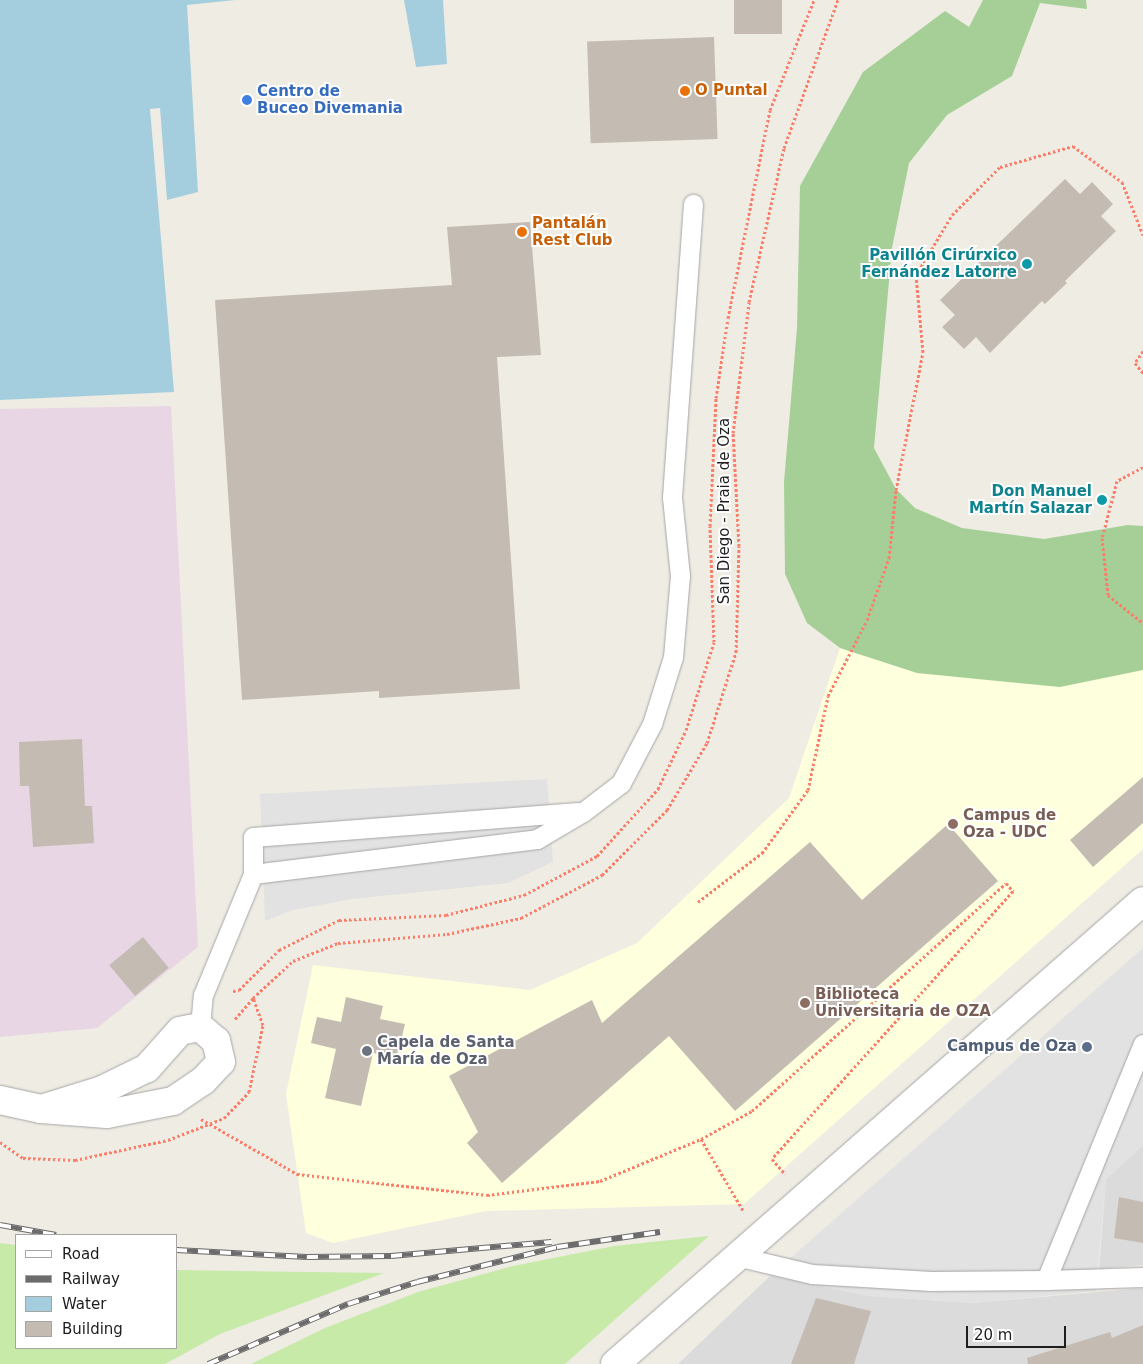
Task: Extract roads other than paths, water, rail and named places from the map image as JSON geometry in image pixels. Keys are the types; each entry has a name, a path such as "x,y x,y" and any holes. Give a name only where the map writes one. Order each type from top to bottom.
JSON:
{"street":[{"path":"615,1364 1143,901"},
{"path":"0,1100 41,1109 107,1114 173,1101 203,1081 221,1062 216,1041 200,1027 180,1031 147,1068 102,1090 41,1109"}],"lane":[{"path":"253,874 537,839 582,812 621,783 652,724 673,657 680,576 672,497 694,204"},
{"path":"200,1027 203,995 253,874 253,837 582,812"},
{"path":"1046,1280 1143,1044"},
{"path":"736,1256 812,1274 930,1281 1143,1277"}],"water":[{"path":"0,0 235,0 187,5 198,192 167,200 160,108 150,109 174,392 0,400"},
{"path":"404,0 443,0 447,64 416,67"}],"railway":[{"path":"0,1225 50,1234"},
{"path":"208,1364 348,1304 417,1282 557,1247 660,1232"},
{"path":"178,1250 307,1257 391,1256 551,1242"}],"place":[{"name":"O Puntal","path":"685,91"},
{"name":"Centro de Buceo Divemania","path":"247,100"},
{"name":"Pantalán Rest Club","path":"522,232"},
{"name":"Pavillón Cirúrxico Fernández Latorre","path":"1027,264"},
{"name":"Don Manuel Martín Salazar","path":"1102,500"},
{"name":"Campus de Oza - UDC","path":"953,824"},
{"name":"Biblioteca Universitaria de OZA","path":"805,1003"},
{"name":"Campus de Oza","path":"1087,1047"},
{"name":"Capela de Santa María de Oza","path":"367,1051"}]}
